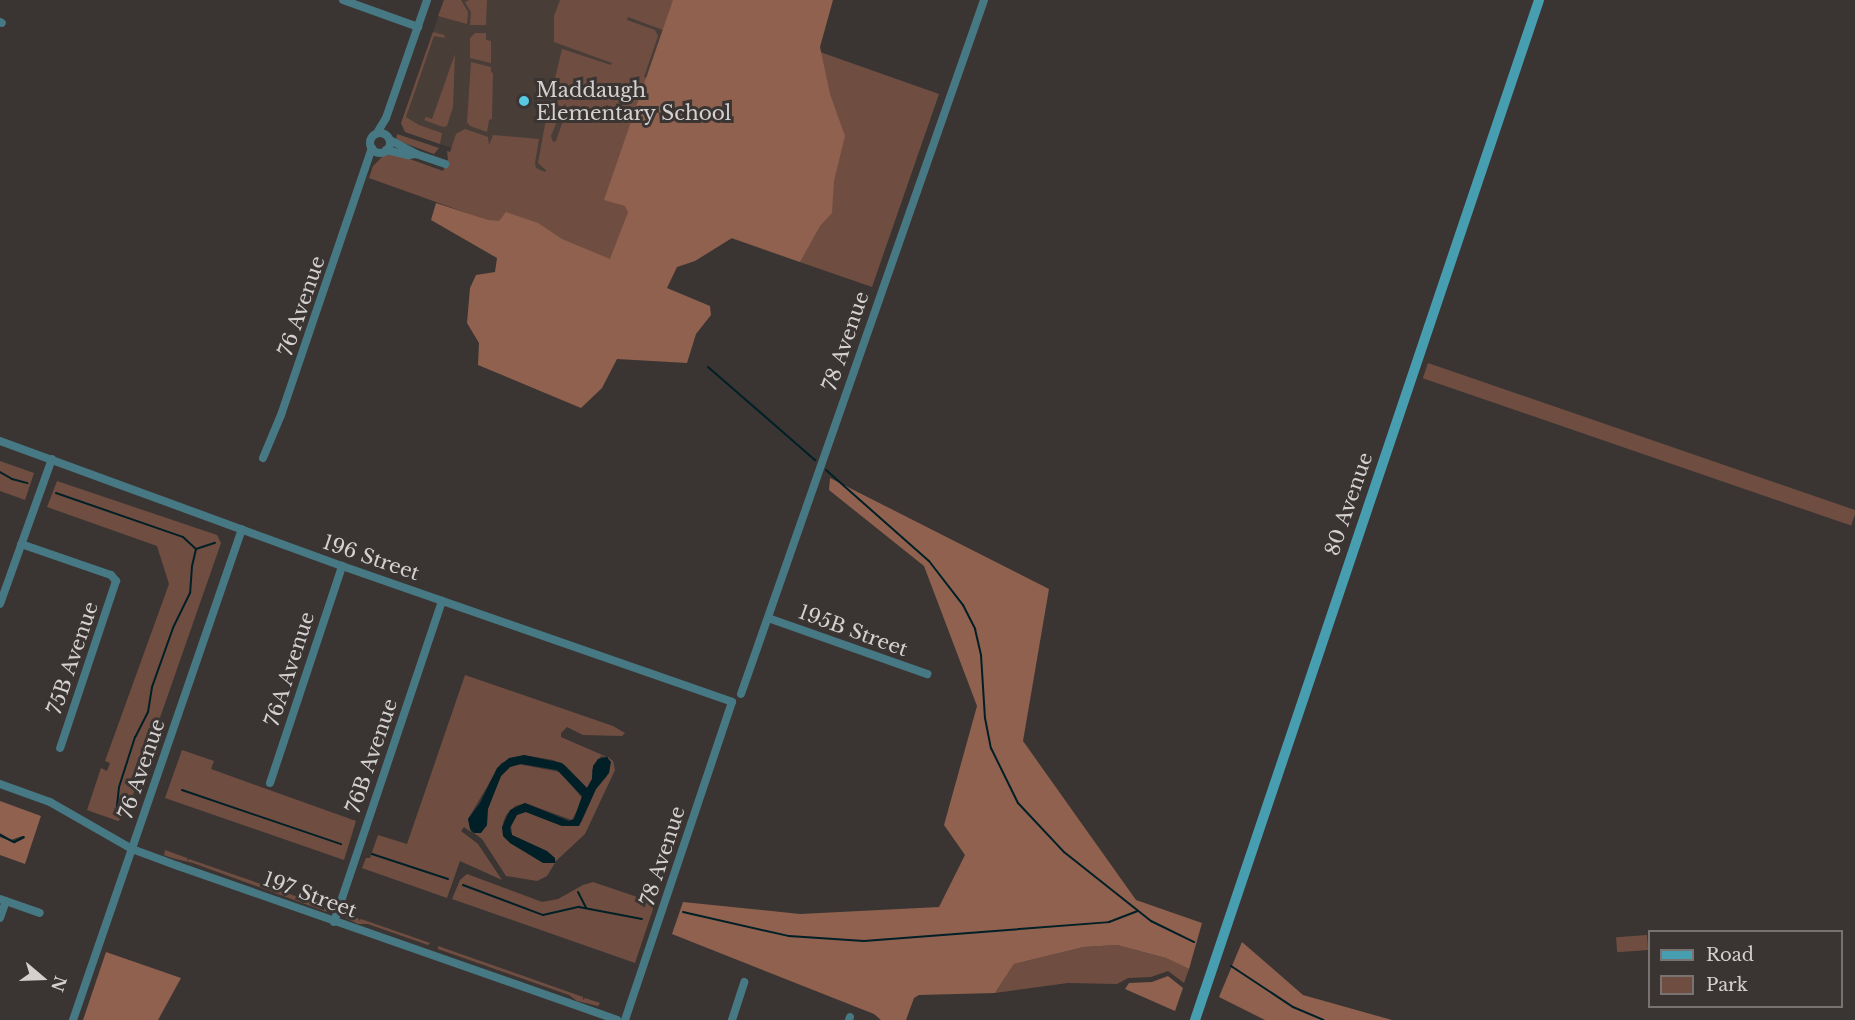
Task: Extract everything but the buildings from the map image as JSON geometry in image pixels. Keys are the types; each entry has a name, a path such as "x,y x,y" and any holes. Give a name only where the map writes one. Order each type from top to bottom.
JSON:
{"main road":[{"name":"80 Avenue","path":"1195,1020 1539,0"}],"street":[{"path":"343,0 418,27"},
{"path":"379,150 384,136 386,118 427,0"},
{"name":"78 Avenue","path":"741,694 984,0"},
{"path":"384,136 371,141 379,150 416,154"},
{"path":"384,136 416,154 445,164"},
{"name":"76 Avenue","path":"263,458 281,416 368,164 379,150"},
{"name":"196 Street","path":"0,441 342,566 732,702"},
{"path":"0,604 52,459"},
{"name":"76 Avenue","path":"73,1020 242,529"},
{"name":"75B Avenue","path":"21,544 115,579 60,748"},
{"name":"76A Avenue","path":"270,783 342,566"},
{"name":"76B Avenue","path":"334,922 442,601"},
{"name":"195B Street","path":"768,618 900,664 918,673 927,674"},
{"name":"78 Avenue","path":"625,1020 732,702"},
{"name":"197 Street","path":"0,784 50,802 132,849 617,1020"},
{"path":"0,918 3,900 40,913"},
{"path":"732,1020 744,982"}],"shaded area":[{"name":"Maddaugh Elementary School","path":"444,0 674,0 604,200 405,132 401,124"},
{"path":"673,0 833,0 820,47 830,94 845,136 834,181 832,213 820,226 800,262 732,238 695,261 677,267 667,288 710,306 711,315 696,334 687,363 617,359 602,388 581,408 478,365 479,343 467,323 470,288 476,275 495,272 497,258 431,220 436,203 488,220 499,221 506,212 538,223 562,239 610,259 628,212 625,206 604,200"},
{"path":"830,478 1049,589 1023,741 1136,900 1202,923 1189,969 1166,958 1117,945 1084,947 1014,964 995,993 919,995 914,998 906,1020 881,1020 874,1014 672,934 683,902 800,914 939,907 965,855 944,825 977,706 924,566 829,490"},
{"path":"0,801 41,816 25,864 0,855 0,837 15,843 25,838 22,836 11,840 0,833"},
{"path":"1242,942 1303,995 1392,1020 1265,1020 1219,997"},
{"path":"106,952 181,978 158,1020 83,1020"},
{"path":"1168,976 1183,988 1175,1011 1125,989 1129,983 1152,982"}],"green space":[{"path":"444,0 461,0 468,12 467,24 438,16"},
{"path":"487,0 486,25 470,25 471,12 465,2"},
{"path":"560,0 673,0 939,94 872,287 638,206 628,212 620,235 617,267 369,178 373,166 385,154 396,154 443,171 448,159 447,151 450,152 456,134 465,129 488,137 489,145 493,135 539,139 535,163 536,168 545,172 546,170 538,163 548,108 561,111 551,136 553,142 556,141 567,109 565,108 566,103 562,107 550,100 562,49 611,65 612,63 554,42 554,16","holes":["628,17 663,30 647,78 644,77 658,36 655,30 627,20"]},
{"path":"433,32 444,35 445,38 434,36 406,117 419,125 442,133 440,144 405,132 401,123"},
{"path":"475,33 486,33 486,40 491,41 491,63 470,58 470,38"},
{"path":"455,54 453,107 447,126 443,127 424,120 426,117 432,119"},
{"path":"471,62 491,67 493,73 492,119 489,120 487,132 470,126 467,122"},
{"path":"397,134 439,148 434,154 396,140"},
{"path":"1428,363 1855,510 1851,526 1423,378"},
{"path":"0,461 34,473 25,500 0,491"},
{"path":"57,481 217,535 221,543 126,815 118,821 87,810 101,768 107,771 110,763 105,761 169,584 157,546 47,507"},
{"path":"465,675 613,726 625,733 622,736 583,735 567,727 561,733 561,737 607,757 601,756 592,770 592,779 587,788 565,765 553,760 524,755 501,763 468,819 471,832 464,827 461,831 478,844 502,880 460,861 447,898 362,868 366,858 370,858 378,835 407,844"},
{"path":"182,750 214,761 211,769 356,821 344,860 165,798"},
{"path":"608,757 613,761 615,770 585,834 556,861 542,849 512,835 511,824 523,811 562,826 581,823 596,789 607,776"},
{"path":"518,764 560,772 583,799 572,820 525,803 515,806 506,815 503,823 510,843 532,854 538,860 555,863 547,876 537,881 506,876 482,839 474,833 487,826 487,809 501,776 510,767"},
{"path":"165,850 187,858 188,861 189,859 324,906 327,912 193,863 164,855"},
{"path":"467,874 542,902 558,899 593,882 655,903 635,963 452,899 460,880"},
{"path":"350,915 359,921 361,919 430,943 428,945 368,924 358,924 346,918"},
{"path":"1647,935 1648,950 1617,952 1616,937"},
{"path":"1117,945 1166,958 1189,969 1184,983 1168,971 1151,977 1128,978 1117,984 1068,983 995,993 1014,964 1084,947"},
{"path":"438,946 583,997 583,1000 585,998 600,1003 598,1006 577,1001 569,995 438,949"}],"water":[{"path":"524,755 562,763 587,788 592,779 593,766 598,759 607,757 611,762 609,773 596,789 579,826 562,826 526,812 517,815 510,828 512,835 547,851 555,858 555,863 543,863 510,843 503,836 502,827 510,810 525,803 569,821 574,819 582,796 557,770 521,764 510,767 501,776 488,809 487,825 481,833 474,833 470,829 468,819 480,803 497,768 509,758"}],"waterway":[{"path":"708,367 815,460"},
{"path":"826,470 929,561 963,605 975,629 981,655 985,718 991,748 1018,803 1064,852 1151,921 1194,942"},
{"path":"0,472 12,479 27,483"},
{"path":"56,493 183,537 196,549 190,593 173,628 152,687 148,712 135,737 119,787 117,807"},
{"path":"196,549 215,543"},
{"path":"182,790 341,844"},
{"path":"0,835 14,842 24,837"},
{"path":"372,854 448,879"},
{"path":"463,885 543,915 579,907 642,919"},
{"path":"578,892 586,908"},
{"path":"683,912 789,936 864,941 1109,922 1137,911"},
{"path":"1231,966 1293,1007 1323,1020"}],"place":[{"name":"Maddaugh Elementary School","path":"524,101"}]}
